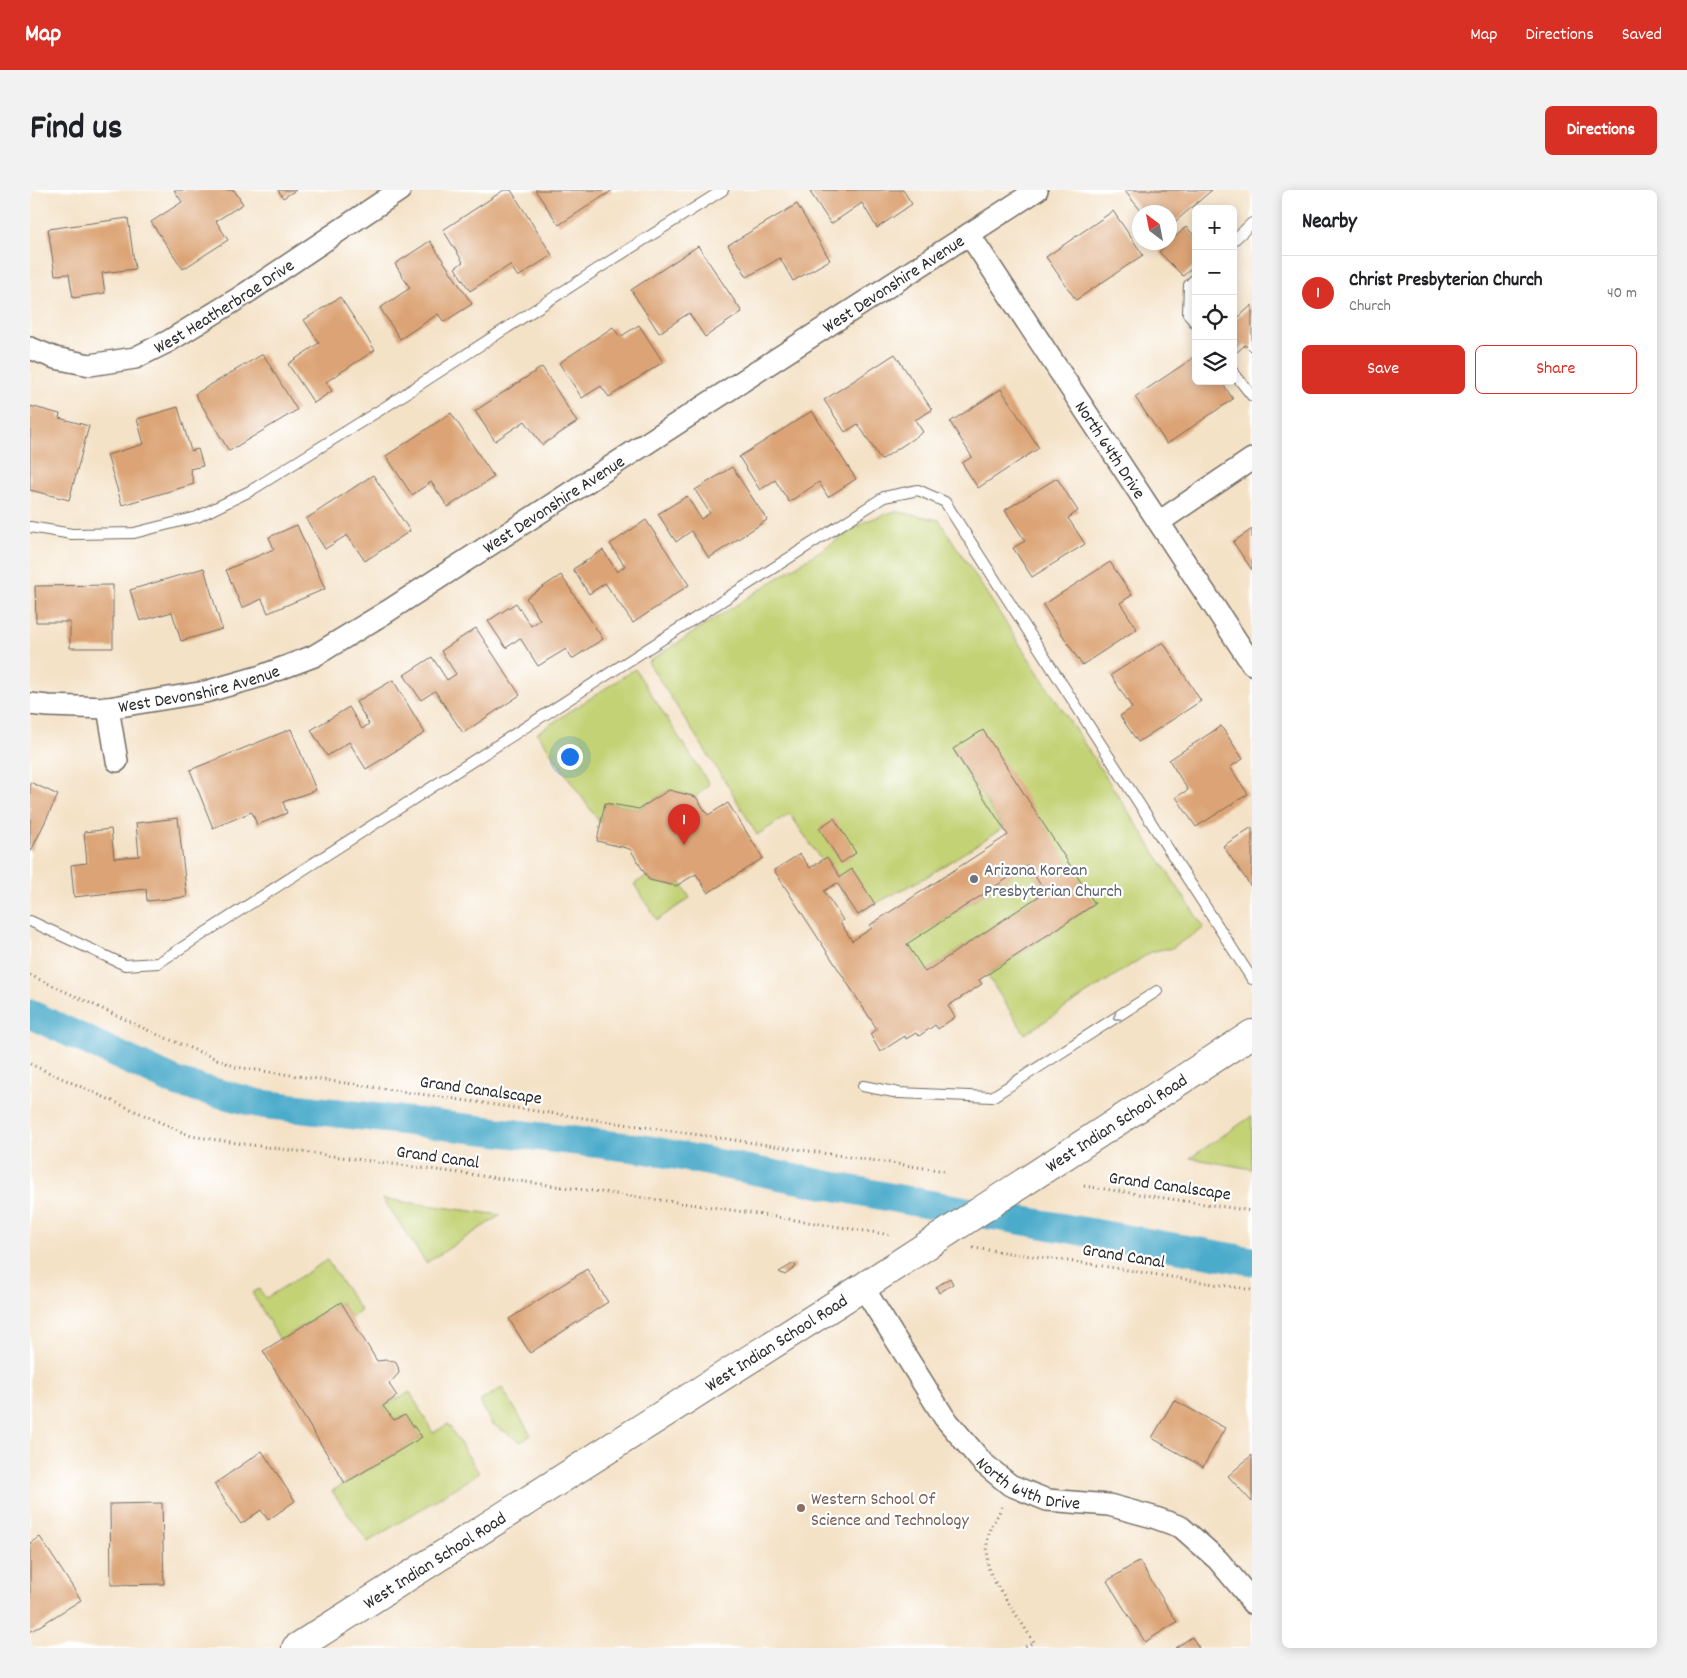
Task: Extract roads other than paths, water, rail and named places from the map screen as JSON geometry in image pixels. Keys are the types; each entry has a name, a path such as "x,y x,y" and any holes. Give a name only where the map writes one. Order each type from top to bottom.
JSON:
{"main road":[{"name":"West Indian School Road","path":"296,1648 863,1287 1252,1034"}],"street":[{"name":"West Heatherbrae Drive","path":"30,348 55,358 90,365 135,358 169,341 239,298 400,190"},
{"name":"West Devonshire Avenue","path":"30,704 108,708 205,692 261,676 314,656 396,606 1037,190"},
{"name":"North 64th Drive","path":"969,234 1252,663"},
{"path":"1159,522 1252,459"},
{"path":"108,708 117,761"},
{"name":"North 64th Drive","path":"863,1287 944,1417 982,1463 1010,1485 1047,1500 1109,1505 1181,1527 1218,1560 1252,1603"}],"lane":[{"path":"30,527 72,534 134,532 197,517 250,492 386,407 723,190"},
{"path":"1237,237 1252,223"},
{"path":"1192,282 1189,285 1188,314 1192,319"},
{"path":"1237,377 1252,396"},
{"path":"30,921 125,965 158,964 884,497 918,490 945,502 1252,979"},
{"path":"863,1086 899,1093 992,1098 1157,991"}],"waterway":[{"path":"30,1014 178,1083 261,1104 644,1149 899,1199 1252,1261"}],"place":[{"name":"Christ Presbyterian Church","path":"684,845"},
{"name":"Arizona Korean Presbyterian Church","path":"974,879"},
{"name":"Western School Of Science and Technology","path":"801,1508"}]}
